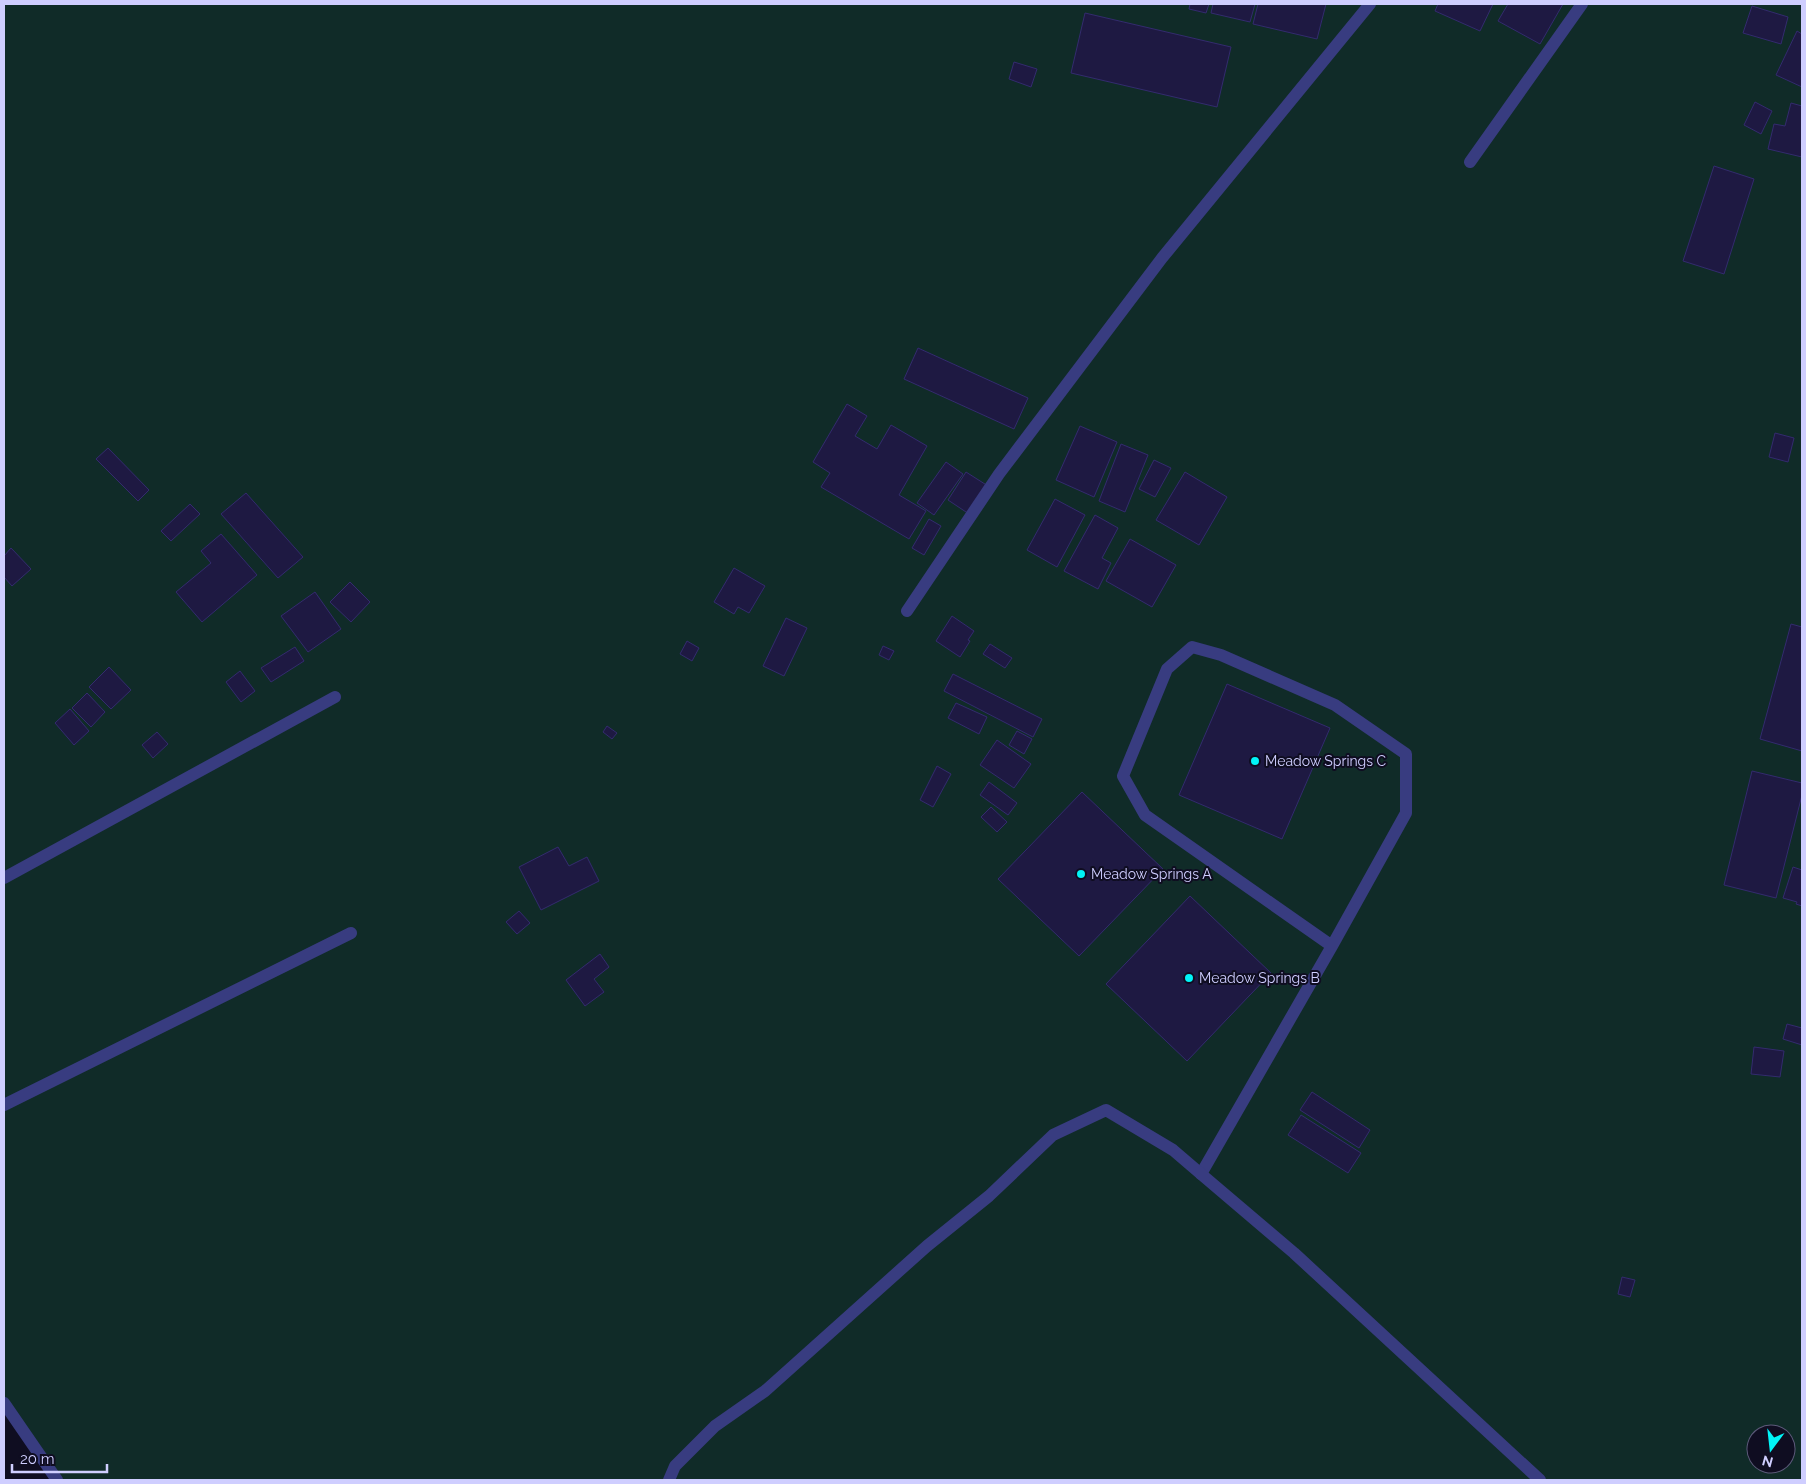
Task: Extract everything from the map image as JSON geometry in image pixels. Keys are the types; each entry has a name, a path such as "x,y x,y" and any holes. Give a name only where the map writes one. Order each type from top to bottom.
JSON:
{"street":[{"path":"907,611 999,474 1162,258 1370,4"},
{"path":"1470,162 1582,4"},
{"path":"1202,1174 1332,946 1406,813 1406,754 1335,705 1221,655 1192,648 1168,669 1123,776 1145,815 1332,946"},
{"path":"4,878 336,697"},
{"path":"4,1105 351,933"},
{"path":"669,1480 675,1466 715,1426 765,1391 927,1246 989,1196 1053,1135 1106,1110 1173,1150 1202,1174 1294,1254 1540,1480"},
{"path":"4,1403 57,1480"}],"green space":[{"path":"4,4 1802,4 1802,1480 53,1480 4,1397"}],"building":[{"path":"1190,4 1209,4 1206,13 1189,9"},
{"path":"1213,4 1255,4 1250,22 1211,13"},
{"path":"1258,4 1326,4 1317,39 1253,24"},
{"path":"1438,4 1493,4 1480,31 1435,11"},
{"path":"1508,4 1563,4 1540,44 1498,21"},
{"path":"1752,6 1788,17 1781,44 1743,33"},
{"path":"1085,13 1231,47 1217,107 1071,73"},
{"path":"1797,31 1802,34 1802,87 1776,75"},
{"path":"1014,62 1037,69 1031,87 1009,79"},
{"path":"1755,102 1772,111 1761,134 1744,125"},
{"path":"1791,103 1802,106 1802,157 1768,149 1774,124 1785,126"},
{"path":"1714,166 1754,179 1724,274 1683,261"},
{"path":"918,348 1028,398 1014,429 904,379"},
{"path":"847,404 867,416 855,436 877,449 891,425 927,446 899,495 926,511 909,539 821,487 830,473 813,462"},
{"path":"1080,426 1117,442 1094,497 1056,480"},
{"path":"1775,433 1794,438 1788,462 1769,457"},
{"path":"1121,444 1148,455 1125,512 1099,501"},
{"path":"108,448 149,490 138,501 96,459"},
{"path":"1154,460 1171,468 1155,497 1139,489"},
{"path":"946,462 963,474 934,515 917,503"},
{"path":"966,472 988,486 969,514 948,500"},
{"path":"1185,472 1227,497 1199,545 1156,520"},
{"path":"246,493 303,557 278,578 221,514"},
{"path":"1055,499 1085,515 1057,567 1027,550"},
{"path":"190,504 200,514 171,541 161,531"},
{"path":"1095,515 1118,528 1102,558 1111,563 1098,589 1064,571"},
{"path":"929,519 941,526 924,555 912,548"},
{"path":"221,534 257,575 202,622 176,592 211,563 201,551"},
{"path":"1130,539 1176,565 1152,607 1106,581"},
{"path":"11,548 31,569 12,586 4,577 4,556"},
{"path":"734,568 765,586 749,613 738,607 734,614 714,602"},
{"path":"350,582 370,602 351,622 330,602"},
{"path":"315,592 341,629 308,652 281,616"},
{"path":"952,616 974,631 960,657 936,641"},
{"path":"786,618 807,628 784,676 763,666"},
{"path":"1791,624 1802,627 1802,751 1760,739"},
{"path":"687,641 699,648 692,661 680,654"},
{"path":"990,644 1012,658 1005,668 983,654"},
{"path":"883,646 894,651 889,660 879,655"},
{"path":"295,647 304,661 271,682 261,668"},
{"path":"109,667 131,690 111,709 89,687"},
{"path":"240,671 255,691 241,702 226,682"},
{"path":"953,674 1042,719 1033,737 944,691"},
{"name":"Meadow Springs C","path":"1227,684 1330,728 1282,839 1179,795"},
{"path":"87,693 105,712 91,727 72,708"},
{"path":"956,703 987,717 979,734 948,718"},
{"path":"70,709 89,731 74,745 55,723"},
{"path":"607,726 617,733 612,739 603,732"},
{"path":"1017,731 1032,739 1024,754 1009,745"},
{"path":"157,732 168,744 153,758 142,745"},
{"path":"997,740 1031,764 1014,788 980,765"},
{"path":"937,766 951,774 933,807 920,800"},
{"path":"1752,771 1802,783 1802,795 1776,898 1724,885"},
{"path":"989,782 1017,803 1008,815 980,795"},
{"name":"Meadow Springs A","path":"1082,792 1163,869 1079,956 998,879"},
{"path":"991,807 1007,822 997,832 981,817"},
{"path":"558,847 569,866 587,857 599,881 541,910 519,867"},
{"path":"1793,867 1802,870 1802,906 1796,904 1797,902 1783,898"},
{"name":"Meadow Springs B","path":"1190,896 1271,973 1187,1061 1106,984"},
{"path":"519,911 530,923 517,934 506,922"},
{"path":"600,954 609,967 594,979 604,992 585,1006 566,980"},
{"path":"1787,1024 1802,1028 1802,1045 1783,1039"},
{"path":"1754,1047 1784,1051 1780,1077 1751,1074"},
{"path":"1312,1092 1370,1130 1359,1148 1300,1110"},
{"path":"1301,1115 1361,1153 1348,1173 1288,1135"},
{"path":"1622,1277 1635,1280 1630,1297 1618,1294"}],"place":[{"name":"Meadow Springs C","path":"1255,761"},
{"name":"Meadow Springs A","path":"1081,874"},
{"name":"Meadow Springs B","path":"1189,978"}]}
